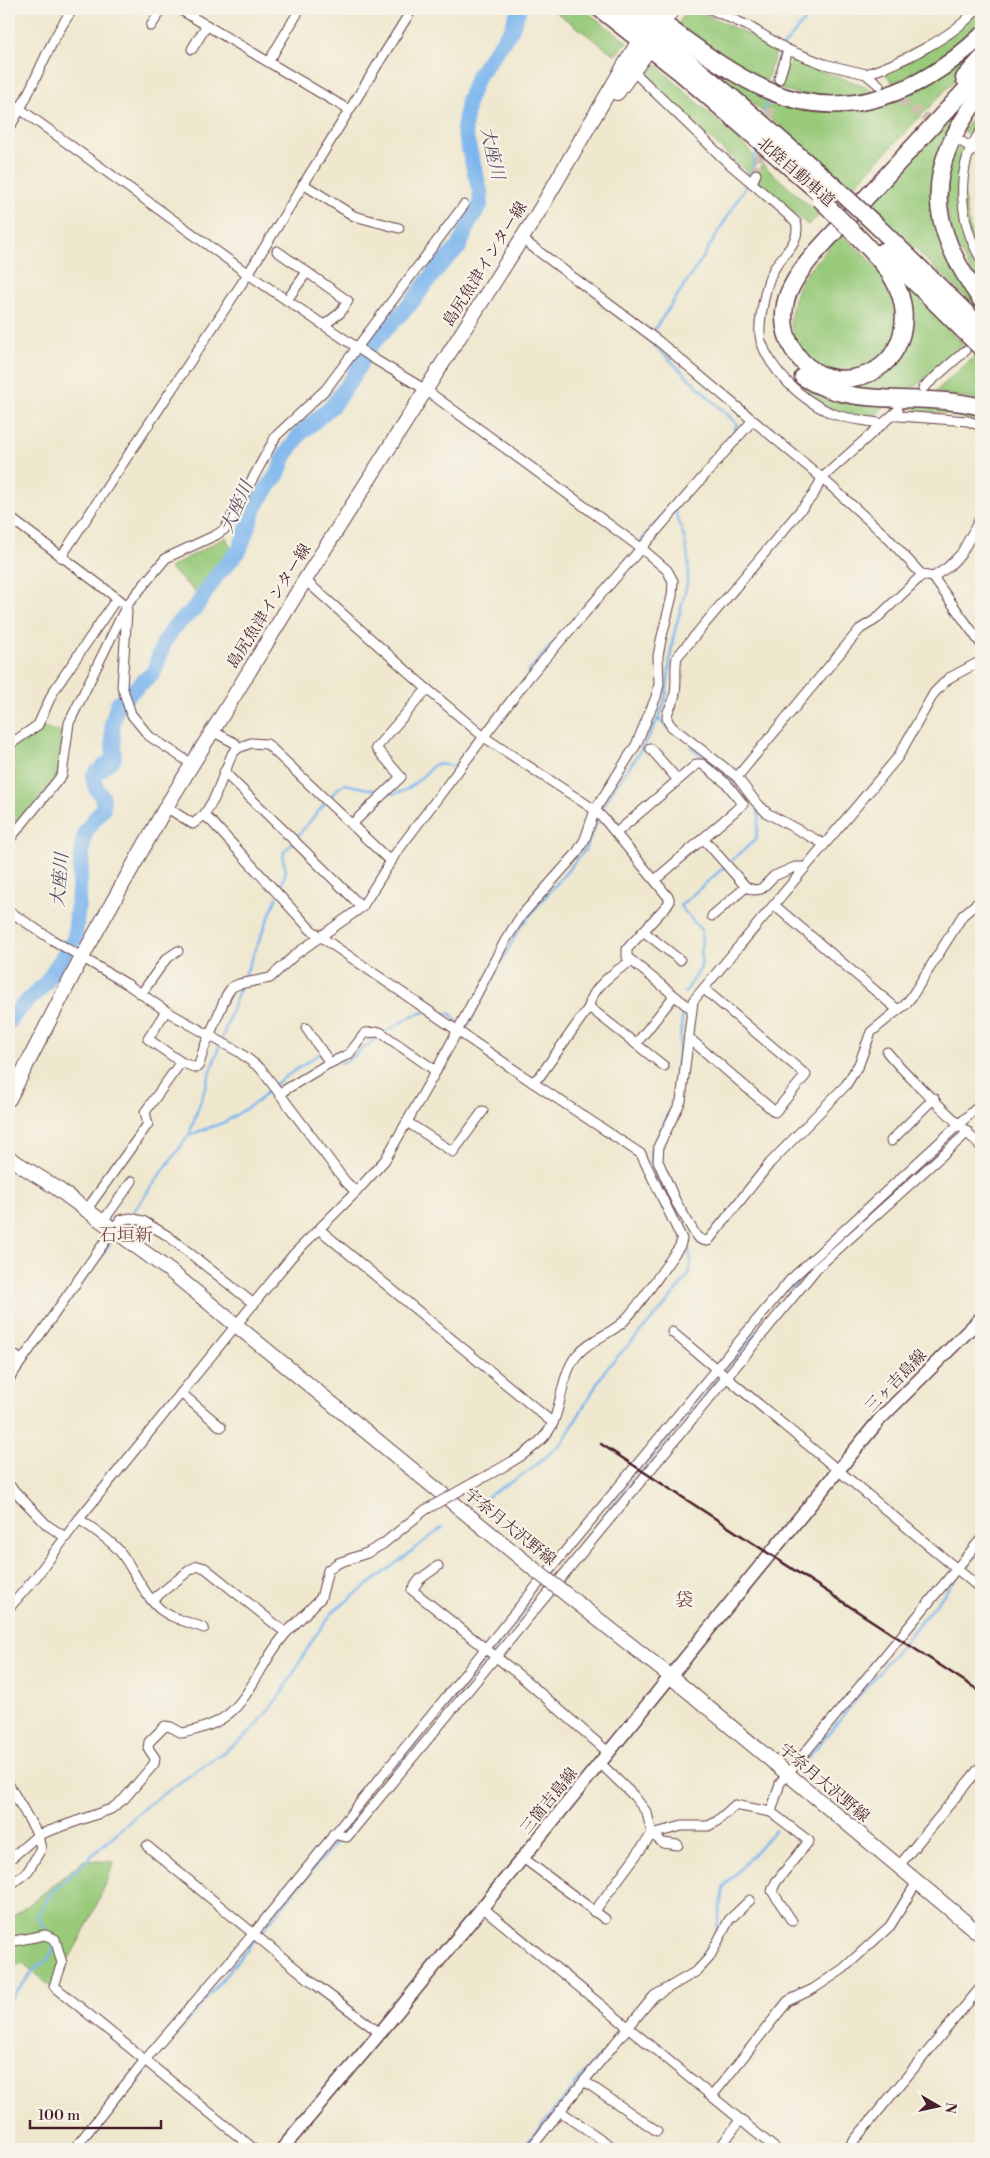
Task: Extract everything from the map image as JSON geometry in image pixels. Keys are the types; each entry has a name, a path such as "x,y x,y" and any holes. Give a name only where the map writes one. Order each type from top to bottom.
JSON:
{"highway":[{"name":"北陸自動車道","path":"600,9 681,73 826,194"},
{"name":"北陸自動車道","path":"624,9 734,98 826,194 981,348"},
{"path":"643,9 729,70 749,81 785,97 818,104 833,105 866,102 898,92 932,74 981,36"},
{"path":"981,59 804,250 780,287 774,312 774,324 775,336 786,360 804,378 828,390 870,397 955,401 981,407"},
{"path":"867,233 881,262 895,282 903,307 903,331 895,352 881,367 872,373 852,379 829,377 810,369 794,353 789,343 784,319 788,295 793,284 812,256 828,238 981,73"},
{"path":"981,94 950,141 945,155 939,186 940,219 950,250 958,267 981,300"},
{"name":"北陸自動車道","path":"867,233 981,327"}],"main road":[{"name":"島尻魚津インター線","path":"9,1100 82,957 166,807 305,580 522,239 580,144 640,51 633,71 580,144"},
{"name":"宇奈月大沢野線","path":"9,1158 56,1187 164,1266 540,1574 670,1676 981,1935"},
{"name":"三ヶ吉島線","path":"838,1470 880,1419 981,1318"},
{"name":"三箇吉島線","path":"282,2149 380,2033 838,1470"}],"street":[{"path":"9,128 21,110 62,23 72,9"},
{"path":"151,26 162,9"},
{"path":"179,9 349,110"},
{"path":"61,556 248,274 412,9"},
{"path":"710,9 748,26 788,50 824,64 866,74 880,86"},
{"path":"866,74 888,67 915,54 946,34 976,9"},
{"path":"269,61 297,14"},
{"path":"192,49 207,25"},
{"path":"779,79 788,50"},
{"path":"633,71 725,160 796,222 798,228 795,239 773,271 767,286 760,325 761,340 770,360 793,388 807,400 832,413 853,420 883,424"},
{"path":"9,101 248,274 426,390 641,548 667,570 673,581 672,596 658,656 659,684 656,697 636,745 595,810 585,839 576,854 521,916 505,941 458,1032 385,1160 356,1192 293,1254 79,1519 36,1577 9,1608"},
{"path":"981,130 970,148 964,180 963,204 967,229 981,259"},
{"path":"962,142 981,153"},
{"path":"752,183 756,174"},
{"path":"303,184 354,216 399,228"},
{"path":"9,840 62,774 69,724 127,605 133,601 166,558 216,536 225,529 276,436 326,389 356,346 464,205"},
{"path":"522,239 657,340 822,478 887,537 922,575 933,577 948,567 961,554 981,518"},
{"path":"277,251 348,301 340,313 324,325"},
{"path":"287,300 307,272"},
{"path":"923,388 965,351"},
{"path":"824,844 767,813 755,801 737,777 672,727 667,720 667,713 674,699 677,658 814,494 822,478 896,412 899,416 968,421 981,426"},
{"path":"166,1012 148,1039 181,1062 196,1068 199,1065 204,1048 227,994 232,988 270,978 296,954 362,906 391,862 529,677 752,421"},
{"path":"9,517 127,605"},
{"path":"737,777 860,630 875,620 922,575"},
{"path":"933,577 981,644"},
{"path":"305,580 484,737 595,810 616,833 670,898 668,903 627,949 627,957 674,996 691,1007"},
{"path":"9,745 38,725 53,692 117,598"},
{"path":"127,605 122,686 131,714 148,736 192,764"},
{"path":"981,661 949,678 934,693 898,757 693,1001 681,1101 659,1145 658,1162 676,1202 697,1237 708,1241 770,1163 846,1085 859,1064 871,1032 905,1005 963,915 981,900"},
{"path":"352,824 401,777 376,748 427,689"},
{"path":"212,731 235,743 238,748"},
{"path":"166,807 193,824 204,815 214,799 232,754 238,748 260,742 266,744 391,862"},
{"path":"650,748 678,780"},
{"path":"616,833 697,764 702,764 727,784 743,804 655,880"},
{"path":"224,772 362,906"},
{"path":"9,1860 38,1835 111,1809 124,1799 154,1764 154,1758 148,1748 149,1742 164,1726 171,1727 182,1733 202,1729 221,1720 236,1708 249,1691 264,1663 286,1633 321,1598 324,1579 328,1570 338,1563 352,1559 383,1544 425,1510 507,1464 540,1441 553,1423 570,1367 576,1356 588,1345 622,1322 680,1246 682,1239 641,1154 458,1032 311,930 204,815"},
{"path":"703,838 746,887 754,890 761,889 774,876 795,867 805,867"},
{"path":"712,916 746,887"},
{"path":"774,905 898,1010"},
{"path":"9,910 166,1012 239,1052 261,1069 345,1181 356,1192"},
{"path":"643,931 680,960"},
{"path":"141,994 166,959 178,952"},
{"path":"532,1082 540,1076 589,1007 590,1001 600,986 632,961"},
{"path":"689,1038 776,1112 806,1075 704,988"},
{"path":"636,1044 674,996"},
{"path":"589,1007 664,1066"},
{"path":"306,1028 330,1063"},
{"path":"280,1093 348,1054 365,1033 373,1031 380,1032 436,1071"},
{"path":"887,1052 899,1067 960,1123 981,1147"},
{"path":"87,1209 148,1124 145,1112 181,1062"},
{"path":"891,1141 934,1098"},
{"path":"74,2149 145,2060 257,1936 333,1834 797,1272 981,1104"},
{"path":"407,1122 453,1152 483,1111"},
{"path":"333,1834 347,1837 817,1268 968,1132"},
{"path":"649,1168 658,1162"},
{"path":"9,1379 108,1225 132,1181"},
{"path":"108,1225 131,1218 143,1221 168,1236 254,1304"},
{"path":"319,1229 553,1423"},
{"path":"672,1332 981,1589"},
{"path":"9,1351 21,1360"},
{"path":"181,1393 221,1427"},
{"path":"9,1485 47,1525 65,1537"},
{"path":"79,1519 120,1552 152,1600 175,1619 204,1628"},
{"path":"772,1813 780,1783 981,1539"},
{"path":"152,1600 191,1569 198,1566 205,1568 286,1633"},
{"path":"438,1566 420,1579 412,1590 497,1657 608,1752"},
{"path":"600,1763 634,1796 647,1814 652,1834 663,1843 678,1846"},
{"path":"898,1867 981,1766"},
{"path":"9,1785 38,1835 41,1849 28,1871 9,1886"},
{"path":"594,1912 652,1834 682,1826 708,1826 716,1822 736,1805 772,1813 809,1841 776,1882 772,1891 792,1921"},
{"path":"147,1846 316,1985 380,2033"},
{"path":"523,1858 605,1919"},
{"path":"712,2096 788,2001 813,1989 843,1969 890,1926 917,1882"},
{"path":"530,2149 654,1996 696,1972 709,1958 729,1920 750,1900"},
{"path":"482,1907 776,2149"},
{"path":"9,1942 45,1935 55,1939 62,1962 54,1986 254,2149"},
{"path":"847,2149 981,1987"},
{"path":"584,2081 657,2131"},
{"path":"560,2111 615,2149"},
{"path":"719,2149 740,2120"}],"green space":[{"path":"552,9 583,9 627,42 615,55"},
{"path":"693,10 725,23 777,49 766,82 678,25 685,13"},
{"path":"981,10 981,30 933,67 893,83 884,72 911,60"},
{"path":"981,44 981,53 852,188 688,48 746,85 838,111 868,108 888,102"},
{"path":"790,61 800,62 852,81 874,93 849,97 816,97 780,89"},
{"path":"654,63 746,147 757,160 751,176 644,78"},
{"path":"981,82 981,87 941,146 935,164 932,190 961,281 980,311 867,203"},
{"path":"981,106 981,122 970,135 963,131"},
{"path":"956,142 965,154 960,176 974,252 981,265 981,290 950,233 945,186"},
{"path":"762,164 820,215 808,225 757,183"},
{"path":"840,234 864,254 882,273 889,285 898,311 896,336 877,362 849,373 821,368 798,350 790,321 794,299 801,280"},
{"path":"908,287 963,344 908,393 878,393 839,384 908,341 910,315 905,289"},
{"path":"975,356 981,362 981,401 935,392"},
{"path":"788,376 811,391 834,399 885,406 874,417 849,414 826,406 816,400"},
{"path":"920,404 981,413 981,423 945,413 913,412"},
{"path":"226,537 231,548 197,593 169,568"},
{"path":"42,728 64,732 59,775 9,835 9,750"},
{"path":"84,1860 114,1862 86,1927 51,1987 23,1963 9,1969 9,1919"}],"waterway":[{"name":"大座川","path":"9,1022 17,1011 45,984 75,938 83,842 86,831 103,808 103,798 96,788 93,777 114,758 112,724 118,703 154,672 164,642 175,626 196,607 217,575 239,551 257,503 279,472 284,457 301,433 332,406 352,379 369,347 411,303 441,264 459,247 469,223 480,205 481,195 464,130 468,101 478,75 511,30 519,9"},
{"path":"771,84 782,48 814,9"},
{"path":"764,116 768,97"},
{"path":"750,177 757,148"},
{"path":"652,333 702,259 748,182"},
{"path":"649,338 737,424 733,436"},
{"path":"640,543 672,504 689,487"},
{"path":"601,812 647,739 663,708 671,649 688,575 685,543 675,512"},
{"path":"527,673 607,581"},
{"path":"658,719 668,728"},
{"path":"388,793 401,792 408,788 435,764 455,766 478,737"},
{"path":"691,747 739,787"},
{"path":"296,838 337,789 345,784 383,792"},
{"path":"685,993 701,967 702,931 680,906 756,839 759,816 757,808"},
{"path":"463,1029 465,1031 520,927 585,850 599,817"},
{"path":"280,892 286,870 283,859 284,852 293,842"},
{"path":"243,980 277,897"},
{"path":"222,1038 240,987"},
{"path":"482,1500 530,1470 563,1442 605,1370 661,1310 689,1275 691,1261 686,1235 653,1169 650,1152 673,1104 683,1011"},
{"path":"385,1032 414,1015 425,1012"},
{"path":"438,1013 451,1014 458,1023"},
{"path":"341,1062 344,1063 381,1035"},
{"path":"130,1216 189,1135 220,1044"},
{"path":"189,1135 225,1122 258,1101 275,1084 319,1054 322,1055"},
{"path":"977,1135 981,1139"},
{"path":"552,1578 787,1296 801,1276 907,1181"},
{"path":"67,1303 115,1237"},
{"path":"46,1929 37,1917 52,1892 146,1806 242,1739 257,1725 281,1694 315,1636 334,1611 443,1527"},
{"path":"966,1568 981,1549"},
{"path":"802,1765 958,1577"},
{"path":"342,1833 547,1585"},
{"path":"683,1975 696,1965 716,1935 723,1888 775,1830"},
{"path":"153,2063 339,1838"},
{"path":"9,2001 36,1968 48,1959 53,1949 51,1942"},
{"path":"522,2149 601,2054"},
{"path":"82,2149 150,2067"}],"tunnel":[{"path":"766,130 779,79"},
{"path":"890,93 956,138"},
{"path":"756,174 763,143"}],"railway":[{"path":"601,1444 981,1692"}],"district":[{"name":"石垣新","path":"126,1235"},
{"name":"袋","path":"684,1600"}]}
